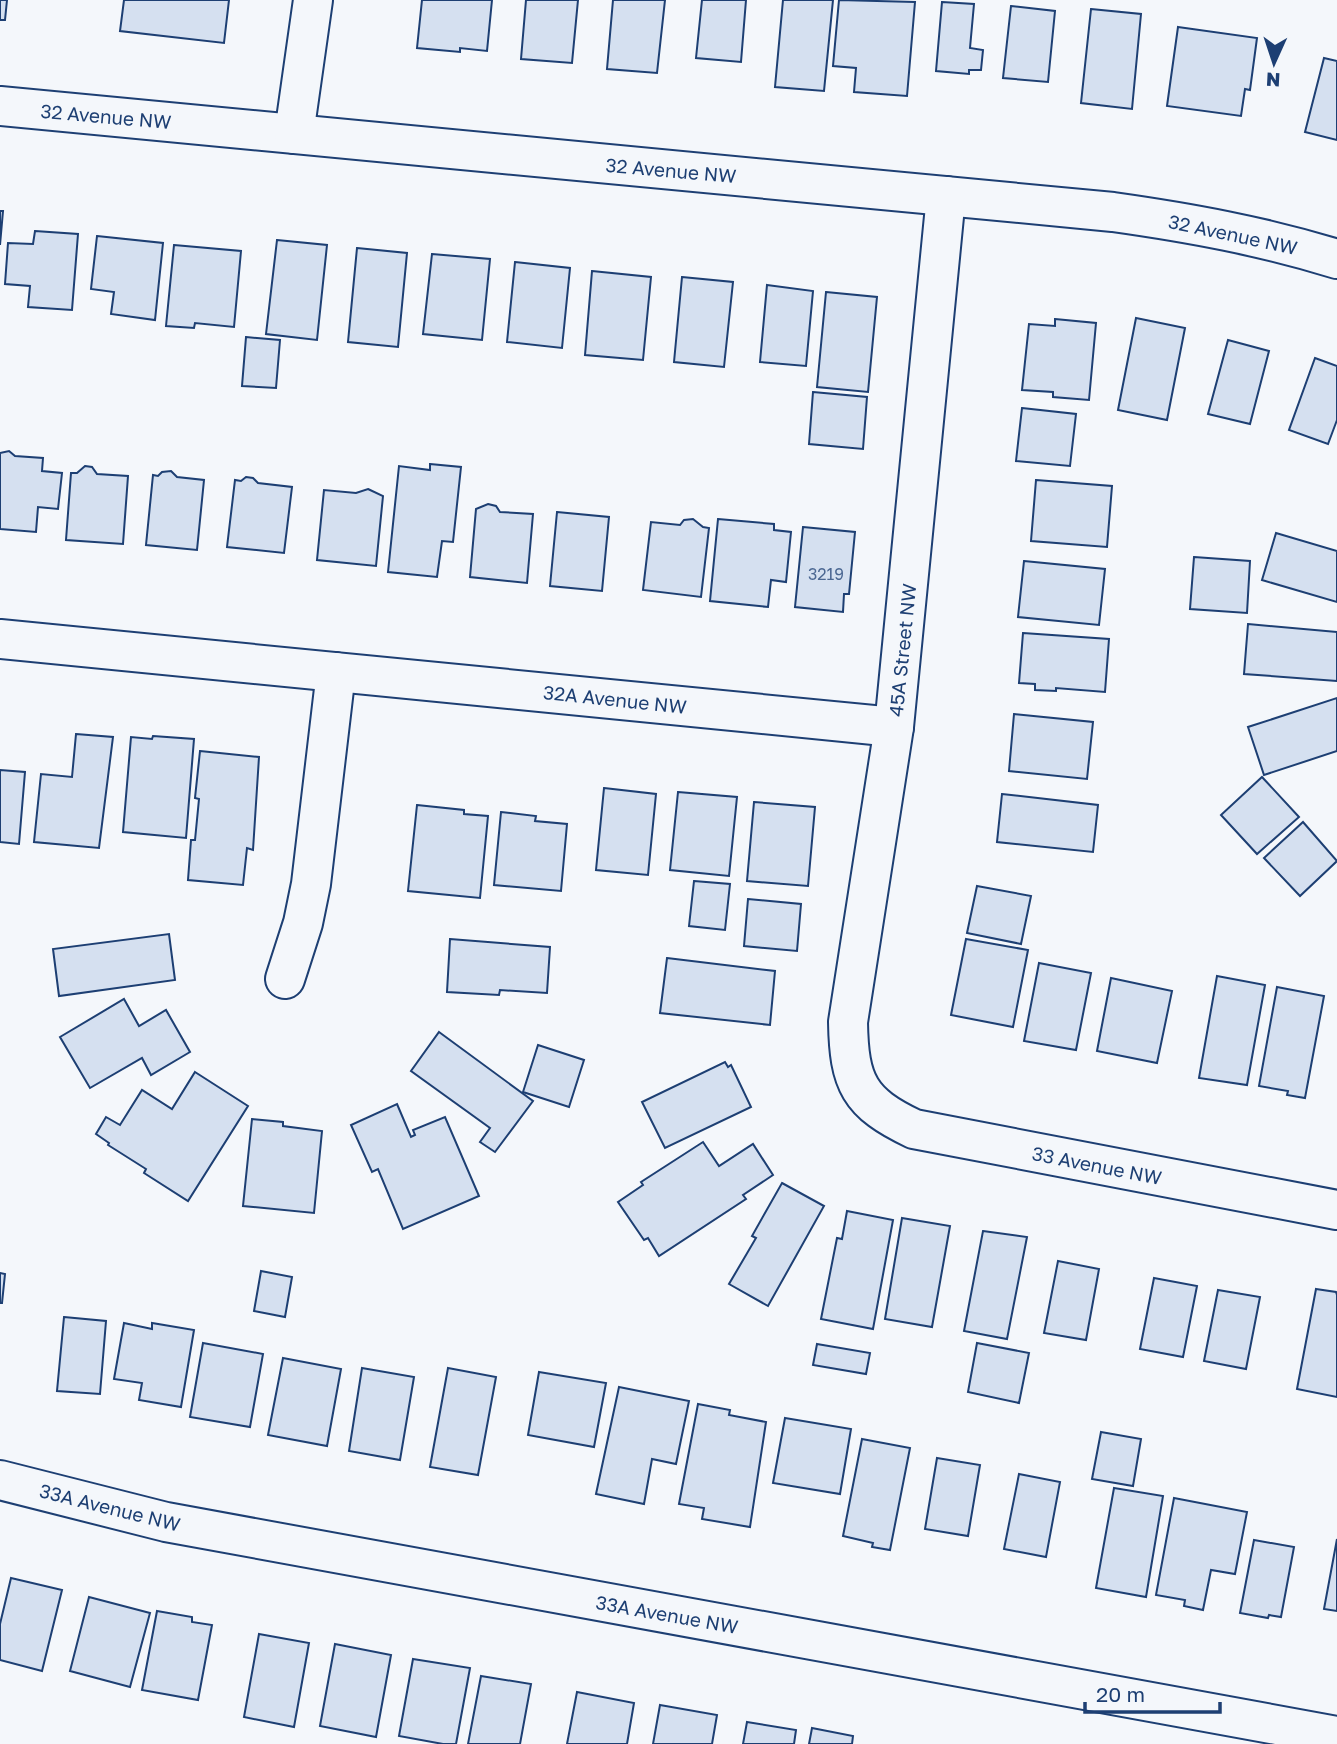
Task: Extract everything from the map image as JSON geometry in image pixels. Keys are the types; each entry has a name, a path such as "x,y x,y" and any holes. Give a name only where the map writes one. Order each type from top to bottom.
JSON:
{"street":[{"path":"294,134 313,0"},
{"name":"32 Avenue NW","path":"0,106 1113,212 1196,224 1279,241 1337,259"},
{"name":"45A Street NW","path":"866,1099 855,1076 848,1049 848,1022 894,727 946,196"},
{"name":"32A Avenue NW","path":"0,639 894,727"},
{"path":"285,979 303,923 311,884 336,672"},
{"name":"33 Avenue NW","path":"866,1099 888,1117 914,1129 1337,1210"},
{"name":"33A Avenue NW","path":"0,1480 166,1522 1337,1736"}],"building":[{"path":"0,0 7,0 5,20 0,20"},
{"path":"124,0 229,0 224,43 120,31"},
{"path":"422,0 492,0 487,51 460,48 460,52 417,48"},
{"path":"526,0 578,0 572,63 521,59"},
{"path":"613,0 665,0 657,73 607,69"},
{"path":"702,0 746,0 741,62 696,58"},
{"path":"783,0 833,0 824,91 775,87"},
{"path":"839,0 915,2 907,96 854,92 856,68 833,66"},
{"path":"942,2 974,4 970,48 983,50 981,70 969,70 969,74 936,71"},
{"path":"1011,6 1055,11 1048,82 1003,78"},
{"path":"1091,9 1141,14 1132,109 1081,103"},
{"path":"1178,27 1257,38 1250,90 1245,89 1241,116 1167,106"},
{"path":"1324,58 1337,61 1337,140 1305,132"},
{"path":"0,211 3,211 0,245"},
{"path":"35,231 78,234 72,310 28,307 30,286 5,284 8,243 33,244"},
{"path":"97,236 163,243 155,320 111,314 114,292 91,289"},
{"path":"277,240 327,245 317,340 266,334"},
{"path":"174,245 241,251 234,327 195,323 194,328 166,326"},
{"path":"357,248 407,253 398,347 348,342"},
{"path":"432,254 490,259 482,340 423,334"},
{"path":"515,262 570,268 562,348 507,342"},
{"path":"592,271 651,277 643,360 585,355"},
{"path":"682,277 733,282 724,367 674,362"},
{"path":"767,285 813,291 806,366 760,362"},
{"path":"826,292 877,297 868,392 817,387"},
{"path":"1136,318 1185,328 1167,420 1118,410"},
{"path":"1055,319 1096,323 1089,400 1053,397 1053,392 1022,390 1029,324 1055,326"},
{"path":"246,337 280,340 276,388 242,386"},
{"path":"1228,340 1269,351 1250,424 1208,414"},
{"path":"1315,358 1337,366 1337,420 1328,444 1289,430"},
{"path":"813,392 867,397 863,449 809,444"},
{"path":"1022,408 1076,414 1070,466 1016,461"},
{"path":"9,451 15,456 43,458 42,471 62,473 58,509 38,507 36,532 0,529 0,453"},
{"path":"430,464 461,467 453,542 442,541 437,577 388,572 399,466 430,470"},
{"path":"85,466 92,467 97,474 128,476 123,544 66,540 71,473 77,473"},
{"path":"171,471 177,477 204,480 197,550 146,545 153,475"},
{"path":"246,477 253,478 258,483 292,487 284,553 227,547 235,480 241,481"},
{"path":"1036,480 1112,486 1107,547 1031,541"},
{"path":"368,489 383,496 376,566 317,560 324,490 356,493"},
{"path":"488,504 496,506 500,512 533,514 527,583 470,577 476,509"},
{"path":"557,512 609,517 602,591 550,586"},
{"path":"693,519 709,528 701,597 643,590 651,522 680,525 684,520"},
{"path":"718,519 774,524 774,530 791,532 786,582 771,580 768,607 710,601"},
{"path":"803,527 855,532 849,594 844,594 843,612 795,607"},
{"path":"1276,533 1337,551 1337,602 1262,580"},
{"path":"1194,557 1250,561 1247,613 1190,609"},
{"path":"1024,561 1105,569 1099,625 1018,617"},
{"path":"1248,624 1337,632 1337,681 1244,674"},
{"path":"1023,633 1109,639 1105,692 1056,688 1056,691 1035,690 1035,684 1019,683"},
{"path":"1337,698 1337,751 1264,775 1248,727"},
{"path":"1014,714 1093,722 1087,779 1009,771"},
{"path":"76,734 113,737 99,848 34,842 41,774 72,777"},
{"path":"153,736 194,739 186,838 123,832 131,737 152,739"},
{"path":"200,751 259,757 253,850 247,848 243,885 188,880 191,840 195,840 199,799 195,798"},
{"path":"0,770 25,772 19,844 0,842"},
{"path":"1262,777 1299,817 1257,854 1221,815"},
{"path":"604,788 656,794 648,875 596,870"},
{"path":"678,792 737,797 729,876 670,870"},
{"path":"1002,794 1098,805 1093,852 997,842"},
{"path":"754,802 815,807 808,886 747,881"},
{"path":"417,805 464,810 464,814 488,816 480,898 408,891"},
{"path":"501,812 536,816 535,821 567,824 561,891 494,885"},
{"path":"1303,822 1337,861 1300,896 1264,858"},
{"path":"694,881 730,884 725,930 689,926"},
{"path":"977,886 1031,896 1021,944 967,933"},
{"path":"748,899 801,904 797,951 744,946"},
{"path":"169,934 175,980 59,996 53,949"},
{"path":"450,939 550,947 547,993 500,990 499,995 447,992"},
{"path":"966,939 1028,950 1013,1027 951,1015"},
{"path":"667,958 775,971 770,1025 660,1013"},
{"path":"1039,963 1091,973 1076,1050 1024,1041"},
{"path":"1217,976 1265,985 1247,1085 1199,1078"},
{"path":"1111,978 1172,991 1157,1063 1097,1051"},
{"path":"1277,987 1324,996 1305,1098 1287,1095 1288,1091 1259,1086"},
{"path":"124,999 139,1026 166,1010 190,1052 151,1075 142,1058 90,1088 60,1037"},
{"path":"439,1032 533,1101 495,1152 480,1142 490,1128 411,1071"},
{"path":"538,1045 584,1060 569,1107 523,1092"},
{"path":"725,1062 728,1067 731,1065 751,1107 665,1148 642,1102"},
{"path":"195,1072 248,1106 188,1201 144,1173 146,1169 108,1145 109,1143 96,1134 106,1117 120,1125 142,1090 172,1109"},
{"path":"397,1104 411,1137 415,1135 413,1130 445,1117 479,1196 403,1229 378,1169 372,1172 351,1125"},
{"path":"252,1119 283,1122 283,1126 322,1131 314,1213 243,1206"},
{"path":"703,1142 719,1166 753,1144 773,1175 743,1195 746,1199 659,1256 648,1238 644,1240 618,1202 643,1185 641,1182"},
{"path":"782,1183 824,1206 768,1306 729,1284 756,1238 752,1236"},
{"path":"847,1211 893,1220 873,1329 821,1319 837,1238 842,1239"},
{"path":"902,1218 950,1226 932,1327 885,1319"},
{"path":"983,1231 1027,1237 1007,1339 964,1331"},
{"path":"1058,1261 1099,1269 1086,1340 1044,1333"},
{"path":"261,1271 292,1277 285,1317 254,1311"},
{"path":"0,1273 5,1274 2,1303 0,1303"},
{"path":"1154,1278 1197,1286 1183,1357 1140,1349"},
{"path":"1316,1289 1336,1292 1337,1295 1337,1397 1297,1389"},
{"path":"1218,1290 1260,1297 1246,1369 1204,1361"},
{"path":"64,1317 106,1321 100,1394 57,1391"},
{"path":"124,1323 152,1329 152,1323 194,1330 181,1407 139,1400 142,1383 114,1379"},
{"path":"203,1343 263,1354 250,1427 190,1417"},
{"path":"977,1343 1029,1353 1019,1403 968,1392"},
{"path":"817,1344 870,1353 866,1374 813,1365"},
{"path":"283,1358 341,1369 327,1446 268,1435"},
{"path":"362,1368 414,1377 400,1460 349,1451"},
{"path":"448,1368 496,1377 478,1475 430,1467"},
{"path":"539,1372 606,1383 594,1447 528,1435"},
{"path":"619,1387 689,1401 676,1464 652,1459 644,1504 596,1494"},
{"path":"698,1404 730,1410 729,1415 766,1422 750,1527 702,1519 704,1508 679,1504"},
{"path":"785,1418 851,1429 840,1494 773,1483"},
{"path":"1101,1432 1141,1439 1133,1486 1092,1479"},
{"path":"862,1439 910,1448 890,1550 872,1547 873,1543 843,1536"},
{"path":"937,1458 980,1465 968,1536 925,1529"},
{"path":"1019,1474 1060,1482 1046,1557 1004,1549"},
{"path":"1114,1488 1163,1496 1146,1597 1096,1588"},
{"path":"1174,1498 1247,1512 1235,1574 1211,1570 1203,1610 1184,1606 1185,1600 1156,1595"},
{"path":"1337,1539 1337,1611 1324,1609"},
{"path":"1254,1540 1294,1547 1281,1617 1269,1615 1268,1618 1240,1613"},
{"path":"11,1578 62,1590 42,1671 0,1660 0,1624"},
{"path":"89,1597 150,1613 130,1687 70,1671"},
{"path":"157,1611 192,1617 192,1622 212,1625 198,1700 142,1690"},
{"path":"259,1634 309,1643 294,1727 244,1717"},
{"path":"335,1644 391,1655 376,1737 320,1726"},
{"path":"413,1659 470,1668 456,1744 399,1736"},
{"path":"481,1676 531,1684 520,1744 468,1744"},
{"path":"577,1692 634,1703 627,1744 567,1744"},
{"path":"660,1705 717,1715 712,1744 653,1744"},
{"path":"747,1722 796,1730 794,1744 743,1744"},
{"path":"812,1728 853,1736 852,1744 809,1744"}]}
